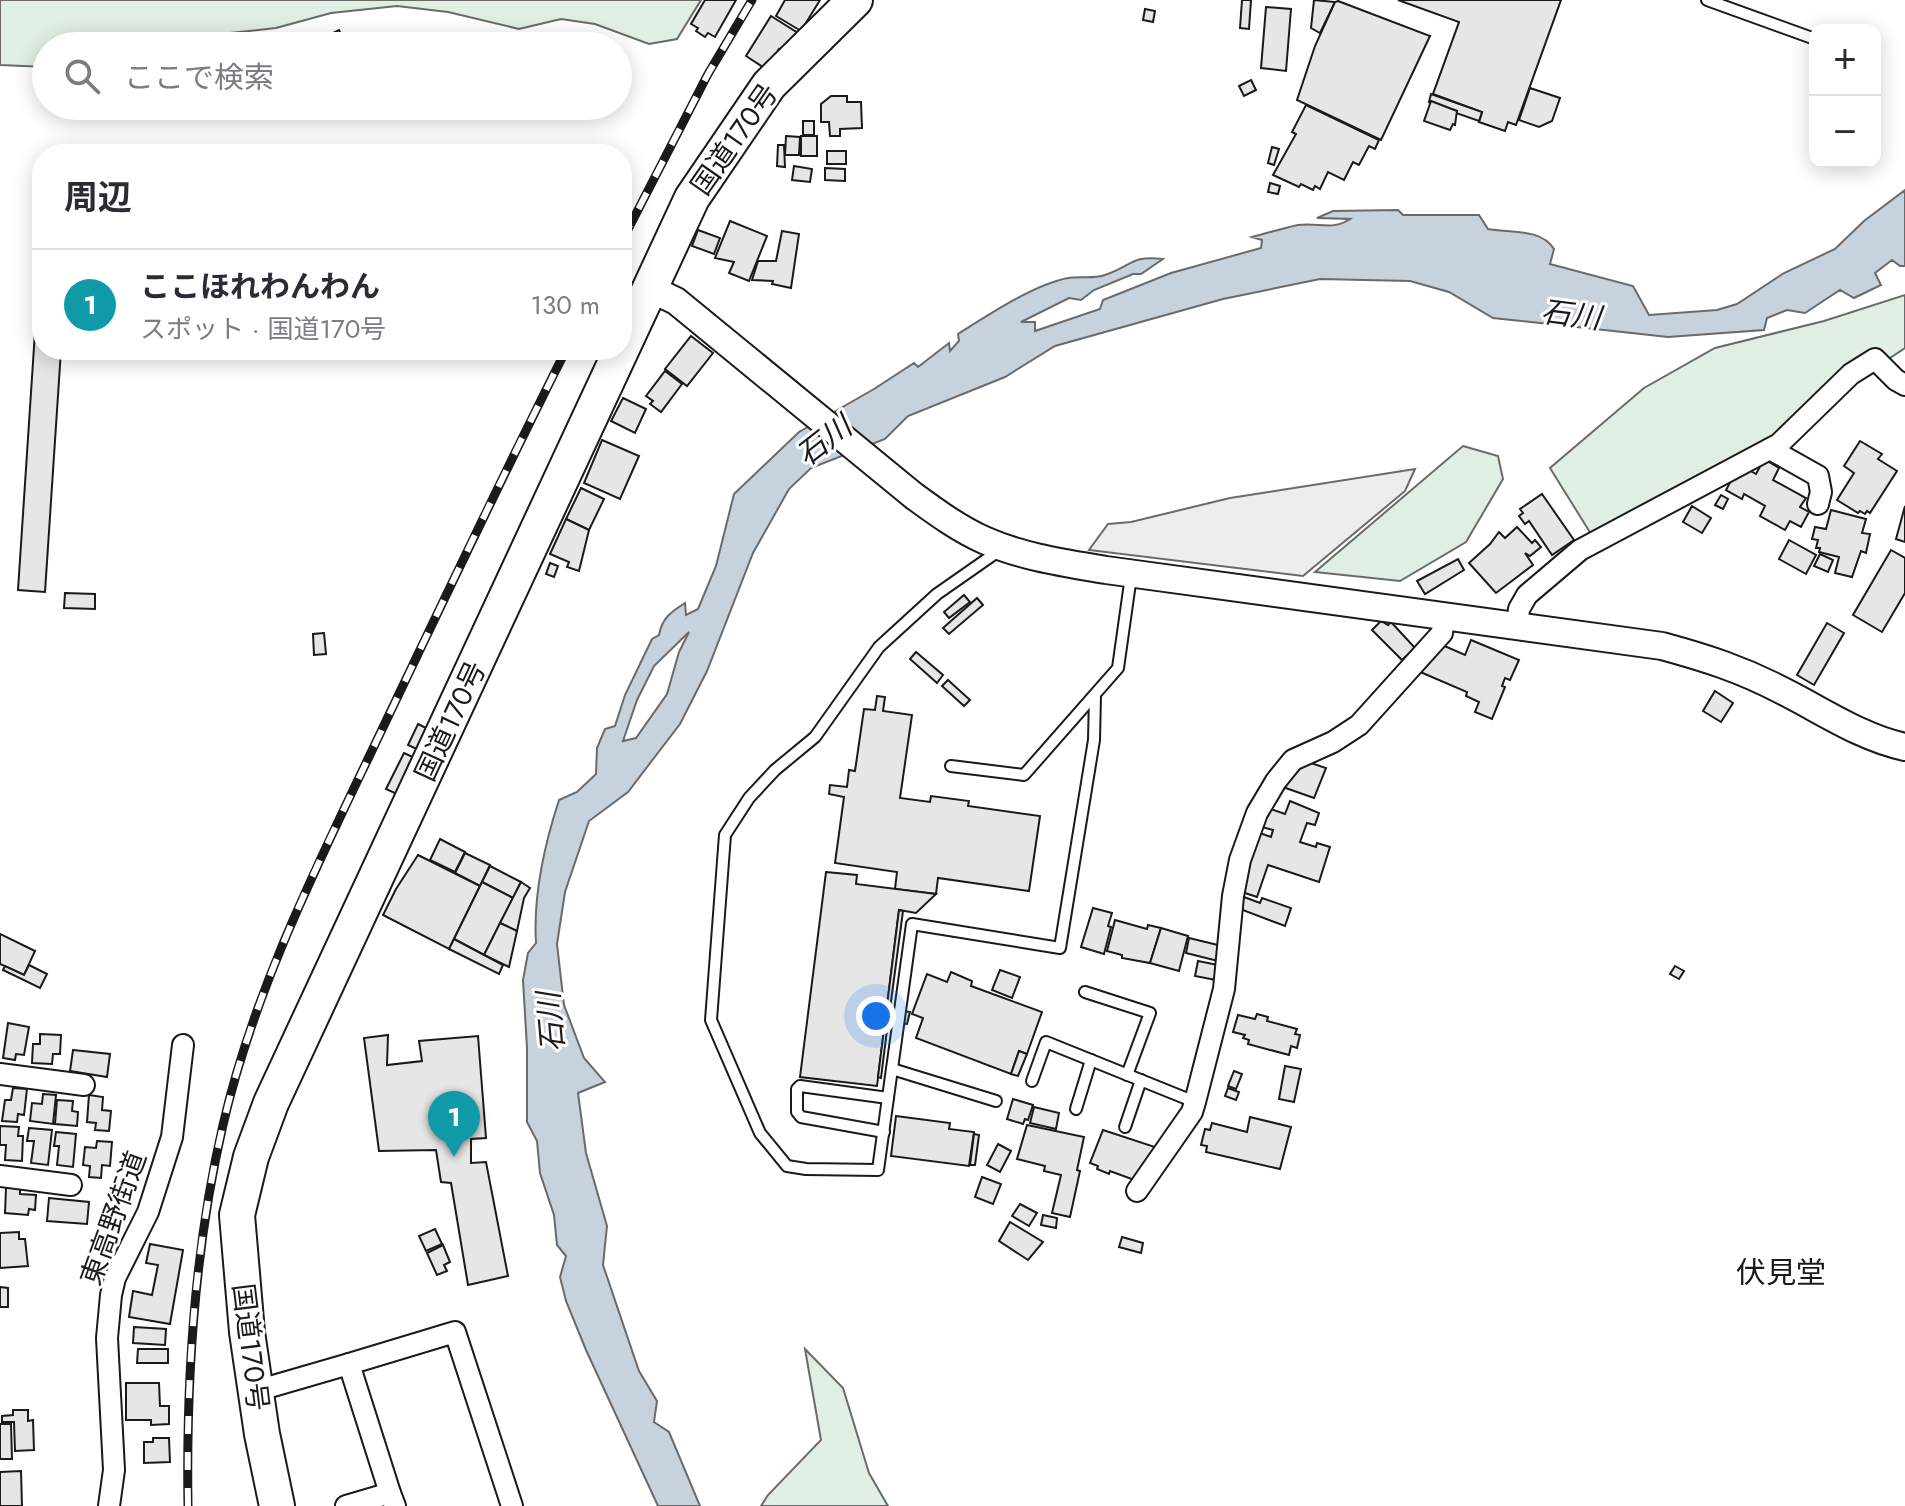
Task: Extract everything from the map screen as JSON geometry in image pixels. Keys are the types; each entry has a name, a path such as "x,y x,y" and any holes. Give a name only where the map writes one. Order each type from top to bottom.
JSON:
{"highway":[{"name":"国道170号","path":"632,330 692,198 739,126 769,85 855,0"},
{"name":"国道170号","path":"277,1506 247,1332 237,1215 251,1157 271,1103 618,360"}],"street":[{"path":"651,289 676,301 914,496 942,516 994,543 1042,558 1131,574 1662,646 1720,662 1786,692 1836,722 1905,747"},
{"path":"1517,626 1519,609 1527,595 1580,550 1779,444 1851,374 1875,359 1905,385"},
{"path":"1770,449 1818,476 1821,492 1818,504"},
{"path":"1137,1191 1192,1112 1224,989 1233,896 1240,860 1257,813 1293,760 1333,742 1359,725 1442,633 1444,616"},
{"name":"東高野街道","path":"109,1506 114,1470 107,1338 111,1295 115,1278 148,1212 172,1137 183,1045"},
{"path":"0,1074 84,1085"},
{"path":"0,1176 71,1185"},
{"path":"256,1391 455,1332 512,1506"},
{"path":"346,1506 392,1499 349,1364"}],"lane":[{"path":"1707,0 1809,37"},
{"path":"994,543 879,647 815,737 775,770 749,798 725,835 711,1020 760,1133 787,1166 878,1170 912,924 1060,948 1094,740 1095,695"},
{"path":"951,766 1024,775 1118,668 1131,574"},
{"path":"1085,992 1150,1013 1127,1075"},
{"path":"1032,1081 1046,1042 1195,1102"},
{"path":"1076,1109 1091,1060"},
{"path":"892,1069 996,1101"},
{"path":"1125,1127 1141,1080"},
{"path":"884,1132 801,1117 797,1112 797,1089 800,1086 888,1098"}],"green space":[{"path":"0,0 701,0 677,39 649,44 632,38 632,32 617,32 595,24 561,19 519,29 448,12 397,6 331,13 276,28 239,32 32,32 32,66 0,65"},
{"path":"1905,295 1905,348 1765,441 1591,534 1550,468 1644,388 1715,348 1824,321"},
{"path":"1463,446 1498,456 1503,479 1466,542 1400,581 1315,572"},
{"path":"805,1349 843,1388 869,1473 888,1506 761,1506 821,1440"}],"shaded area":[{"path":"1415,469 1405,491 1303,576 1089,550 1108,524 1131,522 1230,498"}],"water":[{"name":"石川","path":"1905,190 1905,266 1892,260 1875,273 1881,285 1854,298 1840,290 1805,313 1787,310 1767,318 1764,330 1668,337 1493,318 1449,292 1410,281 1320,279 1223,299 1055,346 1005,377 908,416 885,439 811,468 789,489 753,553 707,671 680,724 628,792 589,821 565,892 557,944 564,1005 584,1058 605,1082 578,1093 586,1153 607,1226 603,1265 639,1371 657,1401 654,1422 669,1432 700,1506 658,1506 566,1301 560,1277 566,1256 557,1245 554,1215 540,1173 537,1141 527,1122 523,980 528,953 536,943 536,907 541,871 559,800 577,792 596,774 597,748 605,729 615,726 625,695 652,639 659,635 665,620 685,603 686,615 698,609 716,566 734,494 799,432 914,363 918,367 949,343 950,351 959,341 958,334 1027,293 1068,278 1105,275 1138,260 1163,259 1141,274 1133,274 1094,290 1081,300 1069,298 1021,322 1035,322 1035,331 1100,309 1103,300 1171,273 1261,248 1262,240 1252,237 1298,225 1331,225 1350,219 1317,218 1333,211 1398,210 1403,215 1479,215 1488,229 1533,234 1548,242 1554,249 1550,264 1633,286 1649,315 1717,310 1737,304 1784,273 1835,249 1864,221","holes":["689,632 679,652 667,694 636,738 623,741 637,700 654,666"]}],"building":[{"path":"705,0 736,0 715,37 708,33 705,37 691,24"},
{"path":"785,0 820,0 801,31 776,16"},
{"path":"1242,0 1251,0 1249,29 1240,28"},
{"path":"1314,0 1335,2 1320,33 1311,28"},
{"path":"1398,0 1561,0 1516,125 1508,122 1505,131 1479,122 1482,112 1433,94 1459,22"},
{"path":"1338,1 1430,36 1381,140 1297,100 1315,46"},
{"path":"1266,7 1291,9 1286,71 1261,68"},
{"path":"1145,9 1155,11 1153,22 1143,20"},
{"path":"771,16 798,33 782,51 779,49 766,69 746,56"},
{"path":"1251,80 1256,90 1244,96 1239,86"},
{"path":"1530,88 1560,98 1552,121 1539,127 1519,120"},
{"path":"1431,94 1482,112 1479,121 1429,102"},
{"path":"831,96 847,96 847,102 861,102 862,128 840,129 840,136 830,136 829,122 821,122 821,104"},
{"path":"1431,101 1457,111 1455,125 1450,130 1424,121"},
{"path":"1306,105 1379,140 1375,149 1369,146 1359,165 1353,162 1344,180 1328,172 1320,189 1315,186 1313,190 1273,175 1296,134 1292,132"},
{"path":"803,121 814,121 814,135 803,135"},
{"path":"786,136 800,137 799,155 785,155"},
{"path":"801,136 817,136 817,156 801,156"},
{"path":"778,145 784,145 785,167 777,166"},
{"path":"1272,147 1279,149 1274,165 1268,163"},
{"path":"827,151 846,151 846,164 827,164"},
{"path":"794,166 812,169 810,182 792,180"},
{"path":"825,168 845,169 845,181 825,180"},
{"path":"1270,183 1280,186 1278,194 1268,192"},
{"path":"730,221 767,236 749,281 729,273 734,262 715,258"},
{"path":"698,230 720,238 714,254 692,246"},
{"path":"782,231 799,234 791,288 772,284 773,281 752,280 758,261 776,261"},
{"path":"691,336 713,353 687,386 665,369"},
{"path":"33,360 60,360 45,592 18,590"},
{"path":"665,371 682,384 661,412 650,404 653,401 646,396"},
{"path":"623,398 646,409 635,433 611,421"},
{"path":"602,440 639,456 620,499 584,483"},
{"path":"1860,441 1882,454 1878,459 1897,471 1870,513 1867,511 1865,514 1837,500 1854,473 1844,466"},
{"path":"1764,459 1779,468 1773,480 1806,498 1800,507 1809,512 1801,527 1790,521 1785,530 1760,516 1765,506 1744,494 1742,499 1726,490 1735,473 1747,469 1756,474"},
{"path":"581,488 604,499 589,530 566,519"},
{"path":"1542,494 1574,540 1552,555 1529,521 1525,524 1519,516 1523,513 1520,509"},
{"path":"1721,495 1728,499 1723,509 1715,505"},
{"path":"1692,506 1711,518 1702,533 1683,522"},
{"path":"1905,506 1905,542 1896,539"},
{"path":"1831,510 1866,519 1862,533 1870,534 1866,553 1861,551 1852,577 1835,573 1839,557 1819,552 1820,548 1816,548 1818,540 1812,539 1815,527 1826,529"},
{"path":"566,519 589,530 579,571 567,567 569,562 550,554"},
{"path":"1517,527 1532,543 1535,540 1541,547 1530,556 1525,553 1533,565 1496,593 1469,563 1499,532 1505,538"},
{"path":"1789,540 1816,555 1806,574 1779,559"},
{"path":"1891,550 1905,558 1905,593 1882,632 1853,615"},
{"path":"1820,554 1833,560 1828,572 1814,566"},
{"path":"1458,559 1464,570 1425,594 1417,581"},
{"path":"550,563 558,566 554,577 546,574"},
{"path":"65,593 95,594 95,609 64,608"},
{"path":"964,595 970,602 949,618 944,612"},
{"path":"977,598 983,605 949,634 943,628"},
{"path":"1381,621 1388,625 1391,622 1415,648 1402,660 1372,630"},
{"path":"1827,623 1844,633 1814,685 1797,675"},
{"path":"324,633 326,654 314,655 313,634"},
{"path":"1471,640 1519,660 1510,680 1505,678 1502,686 1505,687 1492,719 1475,712 1479,702 1466,696 1467,692 1418,671 1440,644 1465,655"},
{"path":"916,652 943,675 937,683 910,659"},
{"path":"948,680 970,700 964,706 942,686"},
{"path":"1715,691 1733,703 1721,722 1703,711"},
{"path":"877,696 885,697 883,711 912,715 900,798 930,802 931,796 969,801 968,806 1040,816 1029,891 938,878 936,894 895,889 897,872 835,863 844,797 829,794 830,785 847,787 849,770 855,771 864,709 875,710"},
{"path":"418,724 430,730 421,751 408,745"},
{"path":"404,753 417,759 399,795 386,789"},
{"path":"1311,763 1326,768 1314,798 1280,786 1298,768"},
{"path":"1290,801 1319,813 1315,825 1307,823 1300,842 1330,847 1319,882 1268,865 1257,897 1239,891 1257,832 1271,837 1273,830 1262,827 1268,808 1285,814"},
{"path":"440,839 465,852 455,872 430,860"},
{"path":"465,853 490,865 480,886 455,873"},
{"path":"418,855 480,886 449,949 383,915"},
{"path":"490,866 521,882 513,898 482,882"},
{"path":"826,872 857,875 856,884 936,894 916,913 899,910 877,1086 800,1077"},
{"path":"482,882 513,898 484,955 454,939"},
{"path":"521,882 530,888 524,898 517,931 500,923"},
{"path":"1244,897 1260,903 1262,898 1291,908 1285,926 1240,909"},
{"path":"1093,908 1112,913 1104,954 1081,947"},
{"path":"899,910 903,911 890,1009 910,1012 907,1024 888,1022 881,1078 878,1077"},
{"path":"1115,920 1147,929 1148,925 1161,928 1150,963 1122,958 1122,955 1107,951"},
{"path":"500,923 517,931 509,967 484,955"},
{"path":"1161,928 1188,936 1179,971 1150,963"},
{"path":"0,934 35,951 24,975 0,964"},
{"path":"1189,938 1222,946 1218,961 1186,953"},
{"path":"454,939 503,965 499,974 449,949"},
{"path":"1198,961 1218,965 1216,980 1195,976"},
{"path":"29,965 47,974 40,988 3,970 5,966 24,975"},
{"path":"1675,966 1684,971 1679,979 1670,974"},
{"path":"1000,970 1020,977 1012,998 992,990"},
{"path":"951,972 972,981 971,986 1042,1012 1027,1054 1019,1051 1011,1074 916,1038 923,1018 912,1014 927,974 947,982"},
{"path":"1257,1014 1268,1017 1267,1021 1297,1029 1295,1034 1300,1035 1297,1048 1291,1046 1289,1055 1248,1044 1249,1040 1243,1038 1245,1035 1233,1032 1238,1015 1255,1019"},
{"path":"8,1023 29,1027 24,1055 16,1054 15,1060 3,1058"},
{"path":"40,1034 61,1035 60,1054 53,1054 52,1064 32,1063 33,1044 40,1044"},
{"path":"388,1035 387,1065 422,1061 419,1041 478,1036 486,1138 471,1139 471,1163 486,1162 508,1276 468,1285 451,1183 441,1182 436,1150 379,1151 364,1038"},
{"path":"73,1050 110,1054 107,1077 70,1071"},
{"path":"1019,1051 1027,1054 1018,1076 1011,1074"},
{"path":"1285,1066 1301,1069 1294,1102 1279,1099"},
{"path":"1234,1071 1242,1074 1236,1089 1228,1086"},
{"path":"13,1088 27,1089 24,1115 18,1114 17,1122 2,1121 5,1100 11,1100"},
{"path":"1228,1088 1239,1092 1236,1100 1225,1096"},
{"path":"43,1094 56,1095 53,1124 30,1121 32,1103 42,1104"},
{"path":"89,1095 103,1097 102,1110 111,1111 109,1131 95,1130 96,1123 87,1122"},
{"path":"1013,1099 1033,1105 1028,1120 1025,1119 1023,1124 1007,1119"},
{"path":"57,1100 73,1101 72,1111 78,1112 77,1126 55,1124"},
{"path":"1034,1107 1059,1113 1056,1129 1030,1123"},
{"path":"896,1116 950,1123 949,1129 974,1132 969,1166 891,1156"},
{"path":"1250,1117 1291,1127 1280,1169 1206,1152 1207,1146 1201,1145 1205,1129 1210,1130 1212,1123 1247,1132"},
{"path":"1027,1125 1084,1137 1070,1217 1052,1213 1061,1175 1044,1171 1045,1166 1017,1159"},
{"path":"0,1126 19,1127 18,1136 23,1136 22,1161 5,1160 6,1145 0,1145"},
{"path":"29,1128 52,1130 48,1165 31,1163 34,1141 27,1141"},
{"path":"1103,1130 1155,1147 1137,1181 1110,1171 1109,1174 1090,1163"},
{"path":"56,1132 76,1134 73,1167 57,1165 59,1146 54,1146"},
{"path":"974,1134 979,1135 975,1165 970,1165"},
{"path":"97,1141 112,1142 110,1166 102,1165 101,1178 89,1177 90,1166 83,1165 85,1147 96,1148"},
{"path":"998,1144 1011,1151 1000,1172 987,1165"},
{"path":"982,1177 1001,1184 993,1204 975,1197"},
{"path":"6,1188 20,1188 20,1194 36,1195 35,1210 29,1209 28,1215 5,1213"},
{"path":"49,1198 89,1202 87,1224 47,1221"},
{"path":"1020,1204 1037,1213 1029,1226 1012,1216"},
{"path":"1043,1215 1057,1218 1056,1228 1041,1225"},
{"path":"1010,1222 1043,1242 1028,1260 999,1241"},
{"path":"435,1229 442,1244 426,1251 419,1236"},
{"path":"19,1232 19,1239 25,1239 28,1266 0,1268 0,1233"},
{"path":"1122,1237 1143,1243 1141,1253 1119,1247"},
{"path":"150,1244 183,1250 170,1324 129,1317 133,1291 152,1295 158,1265 146,1263"},
{"path":"443,1245 450,1262 444,1265 447,1271 437,1275 427,1253"},
{"path":"0,1287 8,1288 8,1307 0,1307"},
{"path":"134,1327 166,1329 165,1345 133,1343"},
{"path":"138,1349 168,1349 168,1363 137,1363"},
{"path":"126,1383 159,1383 160,1406 169,1406 169,1424 151,1425 151,1420 126,1420"},
{"path":"13,1410 28,1410 28,1421 33,1420 34,1450 15,1451 14,1422 2,1422 2,1416 13,1415"},
{"path":"0,1424 11,1424 12,1459 0,1459"},
{"path":"153,1438 169,1438 170,1462 144,1463 144,1442 153,1442"},
{"path":"21,1471 22,1506 0,1506 0,1472"}],"railway":[{"path":"632,222 708,74 752,0"},
{"path":"188,1506 191,1362 205,1219 223,1125 252,1025 332,833 561,360"}],"place":[{"name":"ここほれわんわん","path":"454,1157"}],"district":[{"name":"伏見堂","path":"1781,1273"}]}
